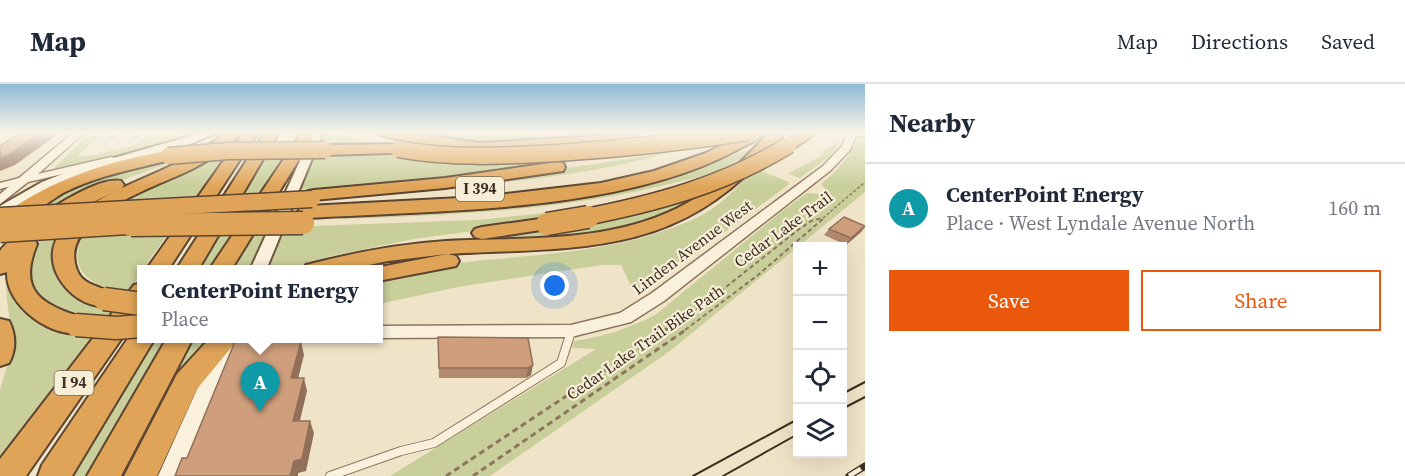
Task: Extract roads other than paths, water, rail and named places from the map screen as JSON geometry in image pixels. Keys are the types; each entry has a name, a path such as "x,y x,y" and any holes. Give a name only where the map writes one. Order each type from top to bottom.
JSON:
{"highway":[{"path":"137,326 116,328 76,325 48,316 33,307 16,285 15,270 23,250 89,196 184,159 199,150"},
{"path":"137,303 104,298 80,288 68,277 65,269 65,248 84,219 110,200 192,162 211,150"},
{"path":"160,265 239,150"},
{"path":"189,265 261,150"},
{"path":"0,231 30,205 76,181 113,168 168,156 228,151 297,150"},
{"path":"223,265 297,150"},
{"path":"404,150 475,157 584,150"},
{"path":"0,231 54,223 114,225 309,207 445,183 667,150"},
{"name":"I 394","path":"654,169 692,150"},
{"name":"I 394","path":"1,204 253,201 309,207 531,197 602,187 654,169 725,150"},
{"path":"309,207 477,217 581,206 702,180 742,165 764,150"},
{"path":"383,267 430,259 611,243 695,207 768,150"},
{"path":"316,265 325,260 395,245 547,224 623,210 688,192 758,163 771,150"},
{"path":"0,267 15,246 54,223"},
{"path":"335,265 412,251 552,243 636,231"},
{"path":"383,273 461,258"},
{"name":"I 94","path":"7,476 137,297"},
{"path":"0,328 2,341 0,356"},
{"name":"I 94","path":"54,476 139,343"},
{"path":"103,476 178,343"},
{"path":"140,476 187,382 224,343"}],"main road":[{"path":"1,204 55,180 152,150"},
{"path":"260,265 310,150"},
{"path":"170,476 226,343"}],"street":[{"path":"1,204 59,150"},
{"name":"Linden Avenue West","path":"383,332 571,331 625,318 644,307 827,168 844,150"},
{"path":"0,186 128,156"}],"lane":[{"path":"330,476 434,442 485,412 561,363 571,331"}],"tram line":[{"path":"847,391 865,382"},
{"path":"847,406 865,397"},
{"path":"693,476 793,422"},
{"path":"723,476 793,437"}],"railway":[{"path":"849,476 865,466"}],"place":[{"name":"CenterPoint Energy","path":"260,412"}]}
